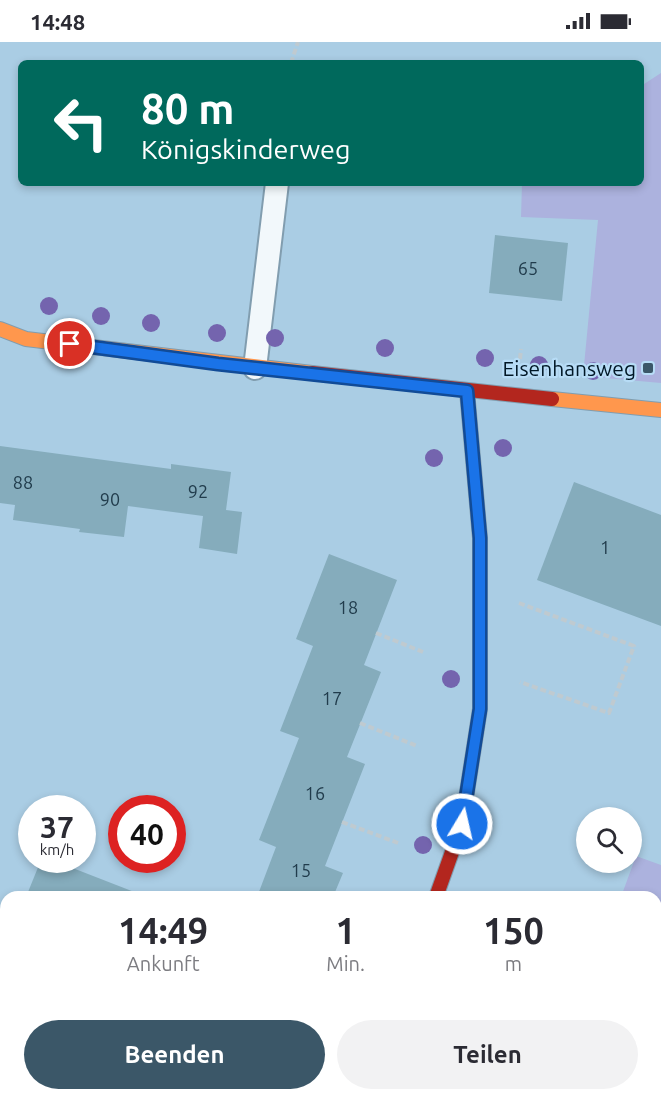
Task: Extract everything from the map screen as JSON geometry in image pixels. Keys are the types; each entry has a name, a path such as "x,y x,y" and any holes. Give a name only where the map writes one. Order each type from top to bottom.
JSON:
{"street":[{"path":"0,329 27,339 255,368 661,410"},
{"path":"438,891 462,824 480,709 480,538 467,391"}],"lane":[{"path":"255,368 277,186"}],"path":[{"path":"292,60 298,42"},
{"path":"519,603 634,646 609,713 520,682"},
{"path":"376,633 423,652"},
{"path":"360,723 417,746"},
{"path":"342,822 398,843"}],"shaded area":[{"path":"661,73 661,383 583,376 598,220 521,217 522,186 644,186 644,84"},
{"path":"642,858 661,865 661,891 623,891 630,873 642,873"}],"building":[{"path":"495,235 568,243 562,301 489,293"},
{"path":"0,446 171,469 171,464 231,472 226,510 242,512 237,554 199,548 203,516 128,506 124,537 79,532 80,529 13,520 15,505 0,503"},
{"path":"574,482 661,515 661,626 537,580"},
{"path":"329,554 397,580 364,665 381,672 347,757 365,764 325,866 343,873 336,891 259,891 276,847 259,840 299,738 280,731 313,646 296,639"},
{"path":"36,873 85,873 132,891 28,891"}],"traffic: slow":[{"path":"0,329 26,339 312,373"},
{"path":"467,391 480,538 480,619"},
{"path":"552,399 661,410"}],"traffic: jam":[{"path":"312,373 552,399"},
{"path":"438,891 462,824 480,709 480,619"}],"place":[{"name":"Eisenhansweg","path":"648,368"}],"route":[{"path":"70,344 218,364 467,391 480,538 480,709 462,824"}]}
